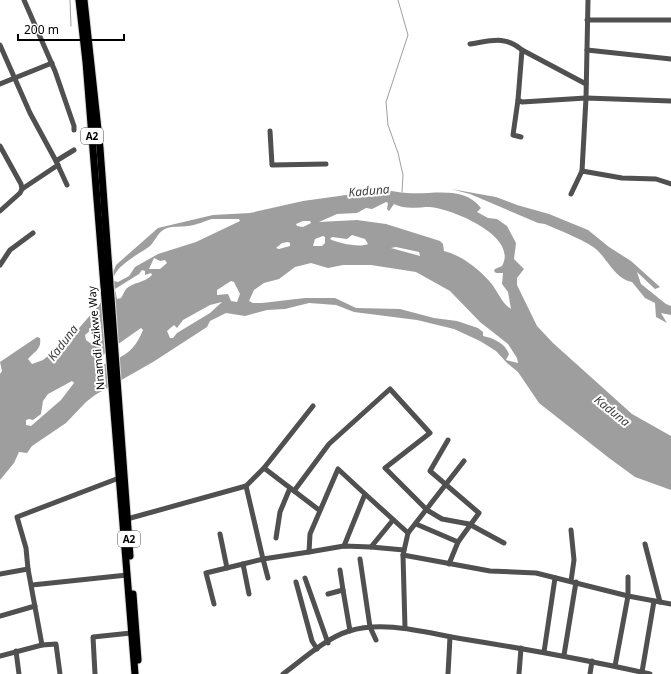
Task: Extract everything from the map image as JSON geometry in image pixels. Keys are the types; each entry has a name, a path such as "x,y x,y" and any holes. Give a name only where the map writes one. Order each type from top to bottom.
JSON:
{"highway":[{"name":"Nnamdi Azikwe Way","path":"79,0 86,55 105,271 119,478 135,674"},
{"name":"Nnamdi Azikwe Way","path":"84,0 100,148 105,271"},
{"name":"Nnamdi Azikwe Way","path":"115,404 127,519 139,674"}],"street":[{"path":"24,0 52,63 74,126 74,130"},
{"path":"572,194 582,171 586,98 588,0"},
{"path":"587,20 671,20"},
{"path":"470,44 504,40 514,43 522,50 586,84"},
{"path":"0,45 30,113 67,185"},
{"path":"521,137 513,135 518,100 522,50"},
{"path":"587,50 671,59"},
{"path":"0,84 14,77 52,63"},
{"path":"518,100 522,102 586,98 671,101"},
{"path":"270,131 272,165 326,164"},
{"path":"0,146 21,184 22,189"},
{"path":"0,211 20,193 22,189 74,150"},
{"path":"582,171 622,178 656,179 671,184"},
{"path":"0,265 10,250 33,233"},
{"path":"276,538 280,512 292,489 329,444 390,389 430,433 385,468 427,510 442,519 469,524 504,543"},
{"path":"127,519 246,486 264,468 313,406"},
{"path":"448,440 430,471 479,513 469,524 458,542 449,564"},
{"path":"405,628 403,553 408,533 464,461"},
{"path":"264,468 319,510"},
{"path":"309,552 310,534 319,510 338,469 408,533"},
{"path":"42,645 28,569 26,548 17,517 119,478"},
{"path":"246,486 268,578"},
{"path":"344,546 365,494"},
{"path":"371,547 393,520"},
{"path":"416,524 458,542"},
{"path":"564,655 574,581 574,560 571,530"},
{"path":"220,534 227,568"},
{"path":"645,544 660,602"},
{"path":"214,604 206,573 263,559 344,546 371,547 449,564 490,571 536,573 574,581 628,596 671,604"},
{"path":"360,559 370,627 376,640"},
{"path":"242,564 249,594"},
{"path":"0,574 28,569"},
{"path":"340,570 350,631"},
{"path":"32,585 127,575"},
{"path":"615,666 628,596 628,576"},
{"path":"305,578 328,643"},
{"path":"544,652 555,578"},
{"path":"296,582 312,641 317,650"},
{"path":"328,594 343,590"},
{"path":"642,672 654,601"},
{"path":"0,616 35,606"},
{"path":"282,674 328,643 350,631 370,627 405,628 450,637 564,655 615,666 628,672 642,672 650,674"},
{"path":"95,674 93,637 131,633"},
{"path":"448,674 450,637"},
{"path":"0,656 42,645 56,644 60,674"},
{"path":"519,674 521,648"},
{"path":"16,651 18,674"},
{"path":"590,674 592,661"}],"water":[{"path":"451,189 496,197 517,205 549,214 588,230 609,247 631,261 660,287 655,289 637,272 641,284 666,304 671,306 671,315 661,313 667,323 656,317 655,303 645,298 632,282 617,274 602,255 588,244 545,224 538,223 470,194"},
{"name":"Kaduna","path":"382,190 404,193 457,194 466,196 474,201 481,208 477,212 488,218 497,219 507,226 516,243 514,259 524,269 517,278 517,285 537,326 553,343 632,414 671,436 671,490 635,477 609,458 539,403 518,372 496,351 480,341 454,329 417,320 354,312 336,305 309,303 285,309 267,310 245,316 226,313 210,321 207,327 153,362 95,395 86,402 66,423 32,446 27,453 19,452 14,463 0,480 0,374 2,371 0,362 37,337 40,338 39,348 28,359 32,364 43,360 73,335 100,304 116,265 158,228 213,215 250,213 303,201","holes":["386,202 388,203 387,209 389,211 394,204 407,208 430,207 453,213 481,226 501,244 505,255 502,266 494,271 496,273 503,273 502,284 508,292 511,309 505,304 493,285 481,272 463,259 444,251 443,244 440,241 386,224 357,220 319,222 337,214 357,213 366,208 372,209","212,219 239,219 240,221 196,242 158,254 135,267 129,276 118,282 114,281 114,276 117,271 150,246 159,233 164,229 198,224","303,221 310,221 311,223 303,227 297,226 296,224","352,235 365,239 368,244 349,244 330,239 332,237 347,239","323,236 325,237 325,243 322,246 313,246 315,239","282,243 290,243 290,246 279,249 276,248","396,247 419,252 420,256 391,248","154,258 160,261 165,260 167,263 160,269 149,269","311,263 328,268 343,265 371,265 416,272 450,291 480,322 508,344 517,358 518,363 506,360 509,354 502,344 491,338 483,336 483,332 478,328 457,321 434,318 400,309 356,308 335,298 305,298 262,303 253,303 249,301 254,290 264,283 279,279 295,267","142,270 145,271 145,275 151,273 152,275 149,278 132,285 126,289 121,298 117,299 115,289 139,274","231,281 234,282 240,294 237,302 231,301 228,294 217,295 217,290","222,302 210,313 177,333 173,338 170,338 167,331 174,325 177,328 183,320 210,305","141,328 143,330 138,340 129,351 114,361 103,364 102,358 104,354","92,329 94,330 94,340 90,343 86,340 85,335","72,381 74,383 61,400 31,426 26,425 26,420 33,420 41,414 43,401 48,394"]}],"waterway":[{"path":"70,0 71,26"},
{"path":"398,0 408,35 386,102 388,125 398,153 403,175 402,192"}]}
